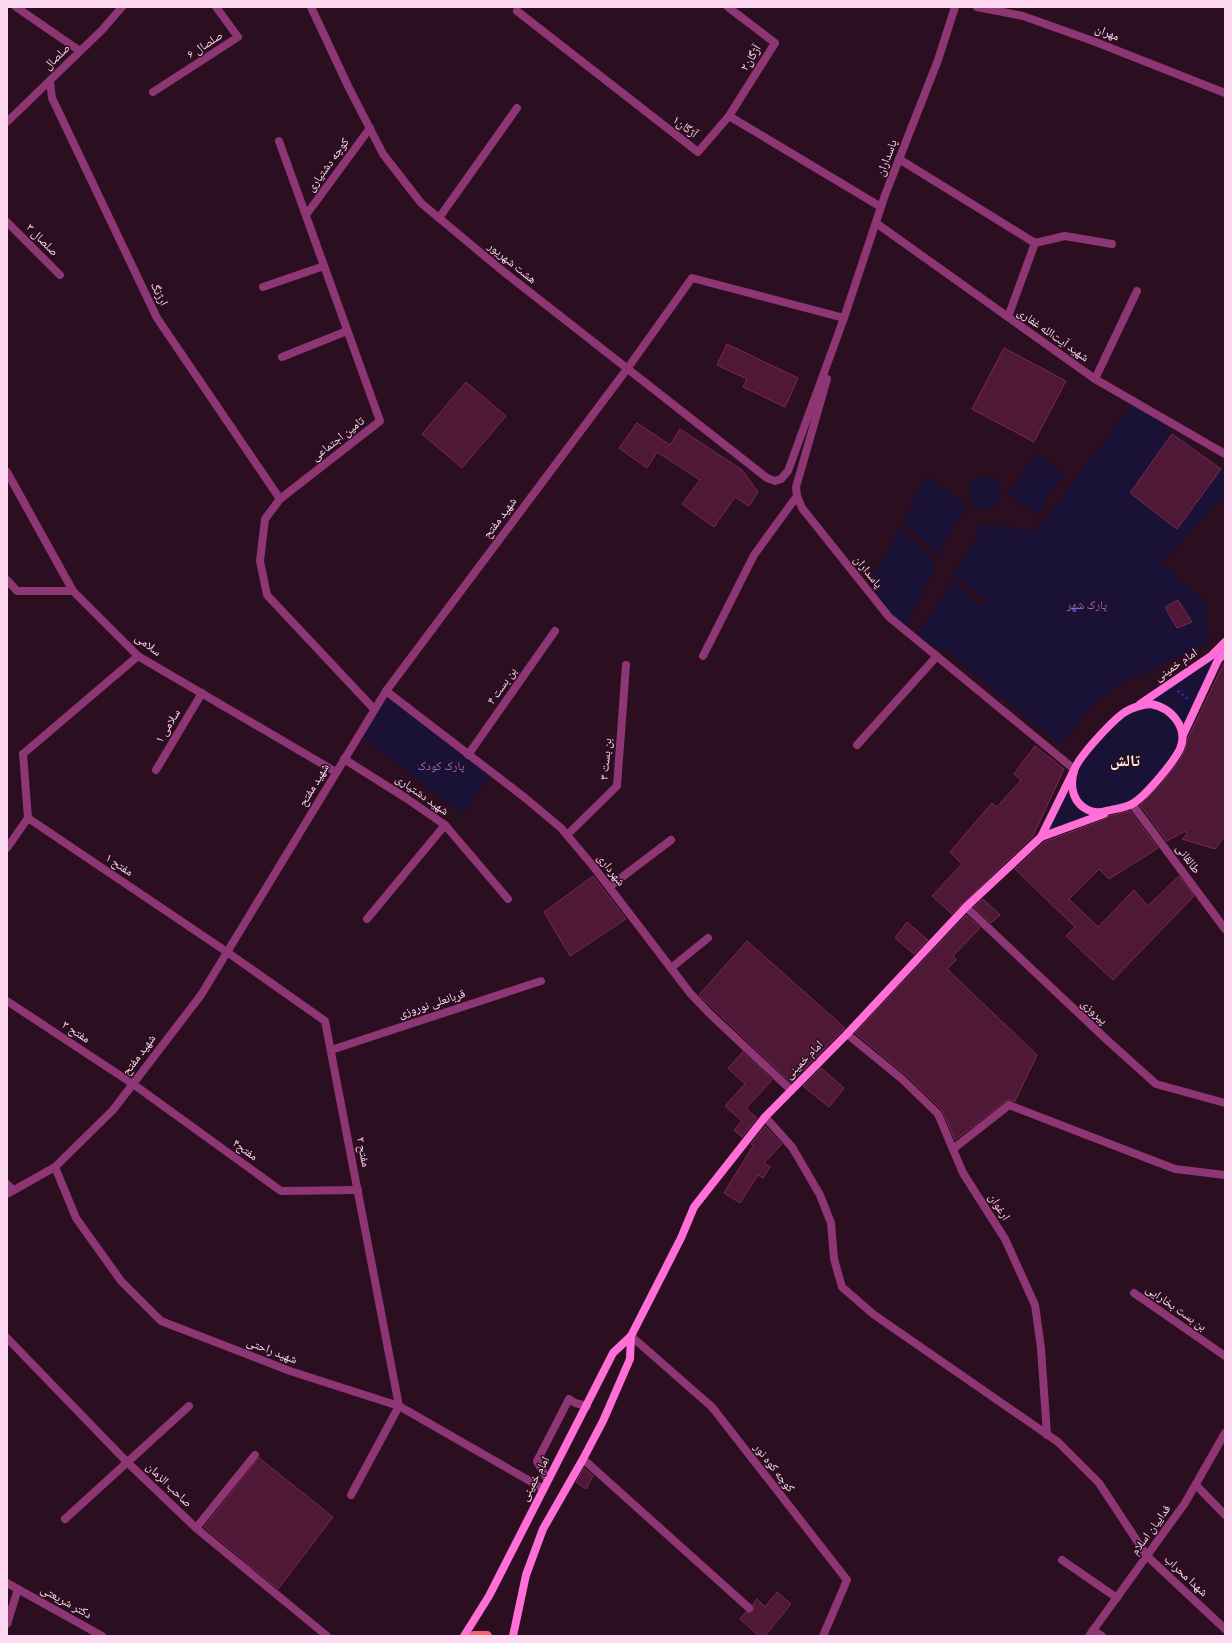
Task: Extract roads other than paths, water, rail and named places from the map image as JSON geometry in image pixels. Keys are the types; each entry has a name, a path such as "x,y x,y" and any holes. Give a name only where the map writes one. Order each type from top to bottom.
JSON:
{"main road":[{"name":"امام خمینی","path":"1139,705 1211,656 1225,642"},
{"name":"امام خمینی","path":"1183,736 1218,660 1225,653"},
{"path":"1139,705 1160,705 1174,716 1180,725 1183,736 1180,750 1151,787 1132,804 1101,813 1090,812 1075,798 1071,784 1074,770 1094,742 1111,723 1125,712 1139,705"},
{"name":"امام خمینی","path":"464,1636 488,1596 542,1488 587,1406 613,1353 631,1336 681,1238 694,1207 765,1117 847,1034 966,907 1041,837 1074,770"},
{"name":"امام خمینی","path":"1041,837 1132,804"},
{"name":"امام خمینی","path":"513,1636 526,1575 543,1529 603,1421 630,1359 631,1336"},
{"path":"474,1636 487,1636"}],"street":[{"path":"16,7 80,52"},
{"name":"صلصال","path":"7,122 102,30 122,7"},
{"name":"صلصال ۶","path":"153,92 238,37 216,7"},
{"name":"هشت شهریور","path":"312,7 348,86 383,154 421,203 627,369 767,478"},
{"name":"۲آژگان","path":"728,7 775,43 729,116"},
{"name":"پاسداران","path":"767,478 775,480 781,479 788,471 844,318 881,207 938,60 955,7"},
{"name":"مهران","path":"977,7 1023,16 1079,36 1225,93"},
{"name":"۱آژگان","path":"518,11 698,152 729,116"},
{"name":"ارژنگ","path":"50,80 52,98 157,318 280,499"},
{"path":"440,218 517,108"},
{"path":"729,116 881,207"},
{"name":"کوچه دشتیاری","path":"306,215 370,128"},
{"name":"تامین اجتماعی","path":"279,141 380,421 280,499 265,519 260,561 267,595 374,709"},
{"path":"899,159 1035,243 1065,236 1112,244"},
{"name":"صلصال ۳","path":"7,222 60,276"},
{"name":"شهید آیت‌الله غفاری","path":"876,223 1095,379 1225,454"},
{"path":"1008,317 1035,243"},
{"path":"263,287 324,266"},
{"name":"شهید مفتح","path":"9,1189 55,1167 113,1110 201,996 386,691 627,369 692,278 844,318"},
{"path":"1095,379 1137,291"},
{"name":"پاسداران","path":"844,318 796,487 797,496 802,508 889,617 1074,770"},
{"path":"282,357 347,331"},
{"name":"سلامی","path":"7,472 74,591 138,656 336,772"},
{"path":"703,656 754,555 797,496"},
{"path":"7,580 17,592 74,591"},
{"name":"بن بست ۴","path":"468,755 555,631"},
{"path":"7,848 28,818 23,754 138,656"},
{"path":"857,744 937,656"},
{"name":"بن بست ۳","path":"567,835 617,786 626,665"},
{"name":"شهرداری","path":"386,691 524,797 561,828 690,993 709,1013 791,1090"},
{"name":"سلامی ۱","path":"156,770 202,693"},
{"name":"شهید دشتیاری","path":"344,759 406,798 444,825 508,899"},
{"name":"طالقانی","path":"1132,804 1225,925"},
{"name":"طالقانی","path":"1132,804 1225,929"},
{"name":"مفتح ۱","path":"28,818 227,952"},
{"path":"367,919 444,825"},
{"path":"608,887 671,840"},
{"name":"پیروزی","path":"966,907 1107,1040 1156,1084 1225,1103"},
{"path":"671,968 708,938"},
{"name":"مفتح ۲","path":"227,952 325,1021 399,1406"},
{"name":"قربانعلی نوروزی","path":"330,1050 541,981"},
{"name":"مفتح ۳","path":"7,1001 133,1084"},
{"name":"ارغوان","path":"847,1034 902,1079 938,1114 963,1172 1006,1240 1034,1305 1041,1348 1047,1435"},
{"name":"مفتح۴","path":"133,1084 282,1191 358,1190"},
{"path":"953,1149 1008,1105 1175,1169 1225,1174"},
{"name":"شهدا محراب","path":"765,1117 792,1147 820,1194 831,1223 834,1259 842,1287 873,1314 1058,1442 1099,1483 1147,1556 1225,1629"},
{"name":"شهید راحتی","path":"55,1167 76,1218 121,1281 161,1321 290,1371 399,1406 542,1488"},
{"name":"بن بست بخارایی","path":"1134,1293 1225,1356"},
{"name":"کوچه کوه نور","path":"631,1336 712,1407 847,1580 823,1636"},
{"name":"صاحب الزمان","path":"7,1338 127,1462 196,1528 327,1636"},
{"path":"547,1479 536,1461 569,1399 575,1403 587,1406"},
{"path":"66,1518 189,1406"},
{"path":"351,1495 399,1406"},
{"name":"فداییان اسلام","path":"1091,1633 1185,1503 1225,1433"},
{"path":"196,1528 255,1455"},
{"path":"583,1459 748,1608"},
{"path":"1196,1485 1225,1515"},
{"path":"1062,1560 1117,1598"},
{"name":"دکتر شریعتی","path":"7,1583 102,1636"},
{"path":"7,1624 18,1589"},
{"path":"1091,1633 1102,1636"}],"district":[{"name":"تالش","path":"1125,761"}],"park label":[{"name":"پارک شهر","path":"1087,605"},
{"name":"پارک کودک","path":"441,766"}]}
